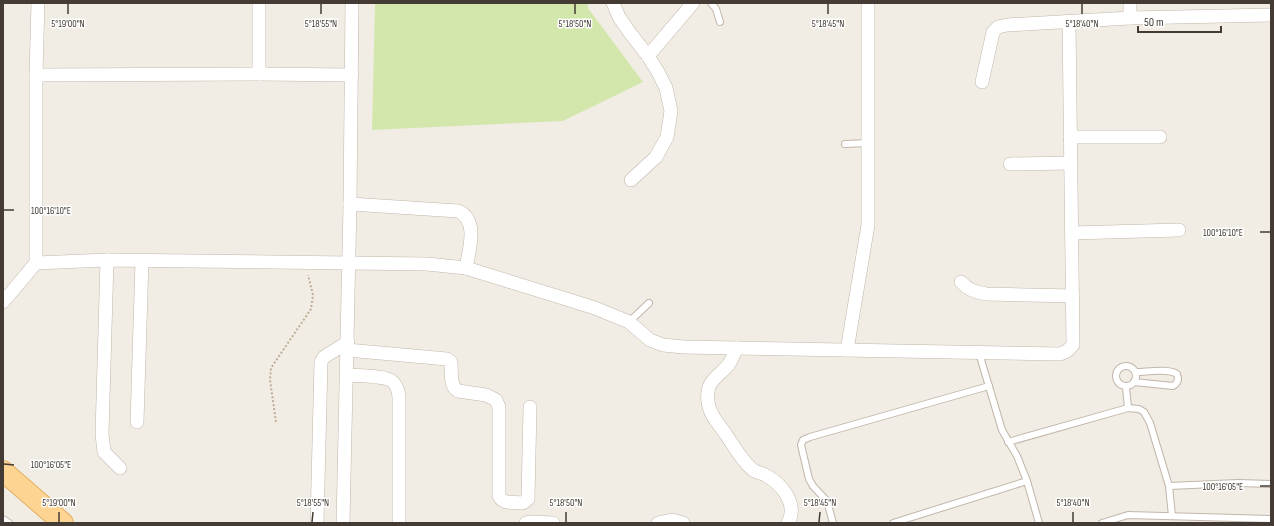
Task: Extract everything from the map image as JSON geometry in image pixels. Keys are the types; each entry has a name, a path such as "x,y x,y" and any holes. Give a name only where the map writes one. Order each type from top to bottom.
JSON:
{"main road":[{"path":"3,471 63,523"}],"street":[{"path":"3,302 36,263 36,75 38,3"},
{"path":"259,74 260,3"},
{"path":"343,523 348,346 352,3"},
{"path":"613,3 619,17 648,56 666,88 670,111 667,137 656,157 631,180"},
{"path":"648,56 693,3"},
{"path":"847,350 868,225 868,3"},
{"path":"1130,3 1130,18"},
{"path":"982,82 993,32 998,27 1007,25 1130,18 1271,14"},
{"path":"36,263 107,260 427,264 466,268 595,308 629,322 650,340 663,345 684,347 1060,354 1067,351 1073,345 1069,21"},
{"path":"36,75 352,75"},
{"path":"1070,137 1160,137"},
{"path":"1010,164 1070,163"},
{"path":"350,204 458,211 464,214 469,220 471,236 466,268"},
{"path":"1072,233 1179,230"},
{"path":"107,260 102,434 104,452 120,468"},
{"path":"137,422 142,261"},
{"path":"961,282 977,293 1073,296"},
{"path":"317,523 321,362 324,357 348,346 447,359 451,362 452,386 454,389 458,391 486,395 496,400 499,407 499,496 501,500 506,502 523,503 528,499 530,407"},
{"path":"737,348 730,363 709,386 709,404 713,416 745,462 755,471 764,474 777,482 784,490 790,502 791,518 788,523"},
{"path":"347,375 385,378 392,380 397,386 399,396 399,523"},
{"path":"658,523 672,520 683,523"},
{"path":"526,523 554,523"}],"lane":[{"path":"711,3 716,9 720,22"},
{"path":"845,144 868,143"},
{"path":"629,322 649,303"},
{"path":"979,353 1002,430 1017,456 1027,481 1039,523"},
{"path":"1125,365 1132,367 1136,372 1136,379 1132,384 1126,387 1120,385 1116,380 1116,373 1119,368 1125,365"},
{"path":"1134,382 1173,386 1178,381 1177,374 1174,372 1136,372"},
{"path":"833,523 826,501 812,486 809,479 801,445 803,440 989,386"},
{"path":"1126,387 1128,408"},
{"path":"1008,442 1128,408 1139,409 1144,412 1150,423 1169,486 1172,516"},
{"path":"893,523 1027,481"},
{"path":"1169,486 1238,483 1271,484"},
{"path":"1102,523 1128,515 1271,519"},
{"path":"3,519 9,523"}],"path":[{"path":"276,422 270,380 271,368 311,309 313,295 304,262"}],"green space":[{"path":"375,3 588,3 588,8 643,82 563,121 372,130"}]}
